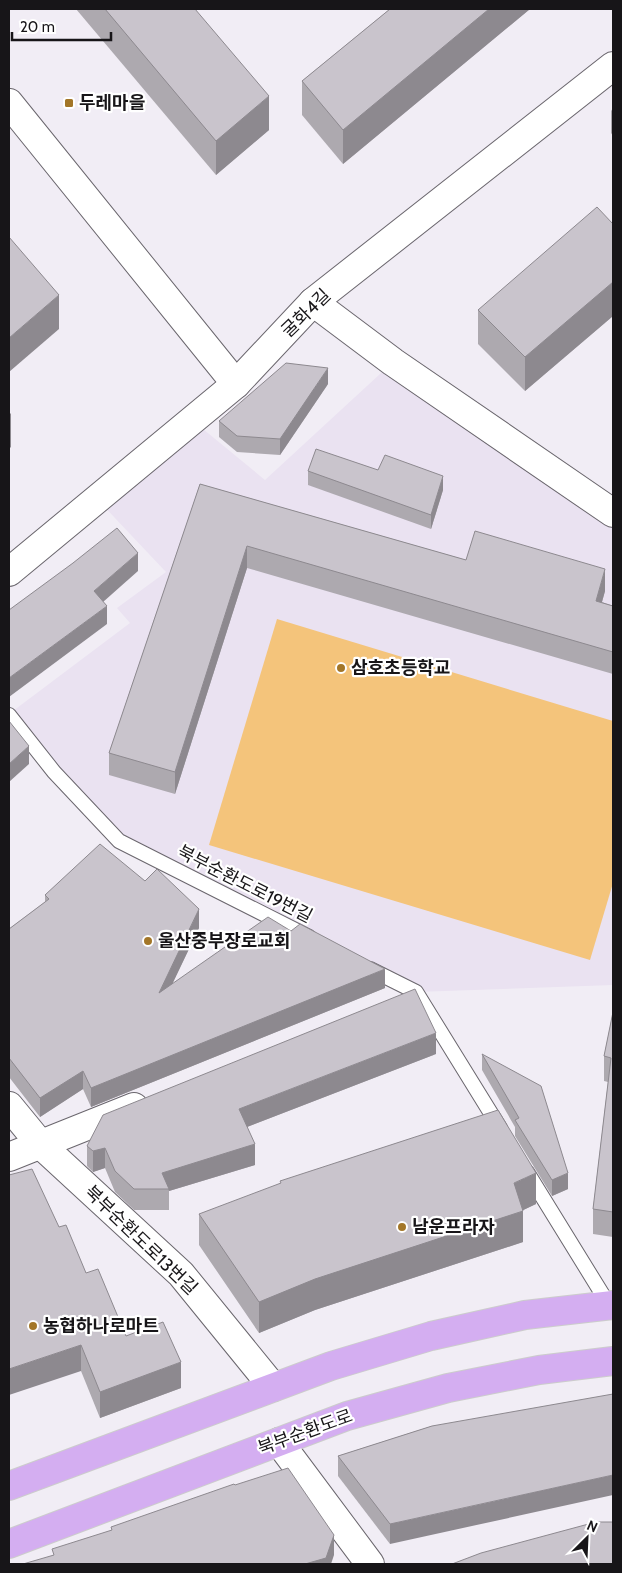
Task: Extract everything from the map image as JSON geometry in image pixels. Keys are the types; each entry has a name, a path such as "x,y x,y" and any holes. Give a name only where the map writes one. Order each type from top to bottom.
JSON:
{"main road":[{"path":"9,1486 331,1366 431,1336 525,1315 611,1305"},
{"name":"북부순환도로","path":"9,1544 347,1416 448,1388 540,1370 613,1361"}],"street":[{"name":"굴화4길","path":"9,572 236,384 313,302 613,66"},
{"path":"9,103 236,384"},
{"path":"313,302 393,362 613,513"},
{"path":"389,1003 416,992"},
{"path":"9,1157 160,1096"},
{"name":"북부순환도로13번길","path":"9,1106 41,1145 181,1274 273,1387"},
{"path":"278,1442 370,1564"}],"lane":[{"name":"북부순환도로19번길","path":"9,715 54,772 119,841 319,943"},
{"path":"354,961 416,992 505,1136"},
{"path":"520,1161 611,1305"}],"shaded area":[{"name":"삼호초등학교","path":"393,362 613,513 613,985 416,992 119,841 9,714 130,623 117,608 166,572 97,499 192,420 265,480"},
{"path":"277,619 613,721 613,883 590,960 209,845"}],"building":[{"path":"105,9 195,9 269,96 216,141"},
{"path":"390,9 489,9 343,130 302,81"},
{"path":"597,207 613,224 613,282 525,357 478,310"},
{"path":"9,237 59,295 9,338"},
{"path":"286,363 328,368 280,439 237,436 219,421"},
{"path":"316,449 378,470 385,455 443,476 431,515 308,471"},
{"path":"200,484 466,560 475,531 605,569 596,601 613,606 613,652 247,546 175,772 109,753"},
{"path":"117,528 138,553 94,591 107,606 9,678 9,610"},
{"path":"9,721 29,746 9,764"},
{"path":"100,844 145,881 157,869 199,909 159,993 268,917 291,931 300,924 385,969 91,1088 83,1071 40,1098 9,1058 9,929 49,899 45,895"},
{"path":"415,989 436,1033 239,1109 255,1144 162,1173 169,1189 134,1189 115,1171 105,1148 93,1151 87,1146 103,1115"},
{"path":"613,1012 613,1212 593,1209 611,1058 604,1056"},
{"path":"482,1054 541,1086 568,1173 552,1180 515,1120 519,1118"},
{"path":"498,1110 536,1173 514,1183 523,1211 315,1279 259,1302 199,1214 281,1183 280,1181"},
{"path":"32,1169 59,1227 66,1225 86,1273 98,1269 126,1336 163,1322 181,1362 100,1392 81,1345 9,1369 9,1175"},
{"path":"613,1394 613,1475 390,1524 338,1456 432,1426"},
{"path":"288,1468 334,1535 326,1558 305,1564 23,1564 54,1555 52,1549 112,1530 111,1527 234,1484"},
{"path":"596,1522 613,1522 613,1564 452,1564 481,1553"}],"place":[{"name":"두레마을","path":"69,103"},
{"name":"삼호초등학교","path":"341,668"},
{"name":"울산중부장로교회","path":"148,941"},
{"name":"남운프라자","path":"402,1227"},
{"name":"농협하나로마트","path":"33,1326"}]}
